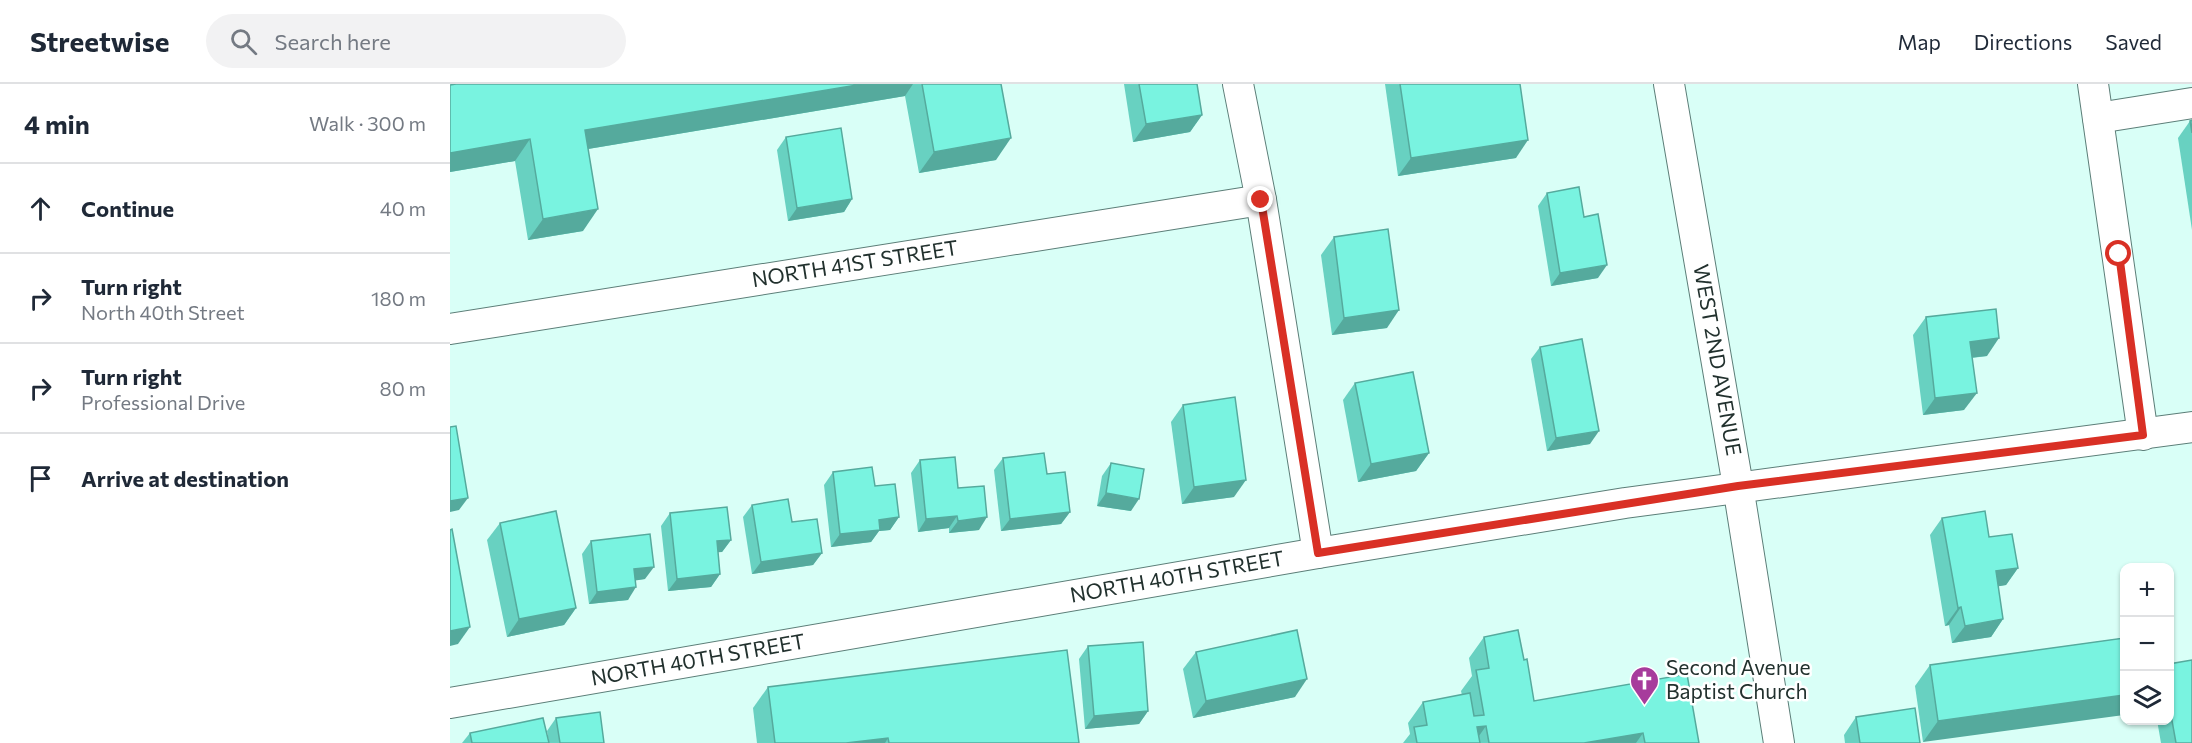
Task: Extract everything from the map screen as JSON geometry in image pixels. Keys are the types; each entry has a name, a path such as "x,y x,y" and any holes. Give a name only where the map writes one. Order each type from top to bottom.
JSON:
{"street":[{"path":"1238,84 1261,200 1318,553"},
{"name":"WEST 2ND AVENUE","path":"1669,84 1738,486 1779,743"},
{"path":"2094,84 2143,435"},
{"path":"2098,118 2192,103"},
{"name":"NORTH 41ST STREET","path":"450,329 1261,200"},
{"name":"NORTH 40TH STREET","path":"450,703 1318,553 1738,486 2192,428"}],"building":[{"path":"863,84 585,130 598,209 543,219 530,139 450,153 450,85"},
{"path":"922,84 1001,84 1011,138 934,152"},
{"path":"1139,84 1197,84 1202,115 1146,124"},
{"path":"1400,84 1520,84 1528,140 1411,158"},
{"path":"841,128 852,199 797,208 786,137"},
{"path":"1579,187 1584,217 1598,214 1607,265 1560,273 1547,193"},
{"path":"1388,229 1399,310 1344,318 1334,237"},
{"path":"1996,309 1999,338 1970,342 1977,393 1935,398 1926,317"},
{"path":"1582,339 1599,431 1556,438 1540,347"},
{"path":"1413,372 1429,453 1371,464 1355,383"},
{"path":"1235,397 1246,480 1194,487 1183,405"},
{"path":"456,426 468,498 450,501 450,427"},
{"path":"1044,453 1047,474 1065,472 1070,512 1010,519 1003,458"},
{"path":"955,457 958,488 984,486 987,517 958,521 957,516 926,519 920,460"},
{"path":"1111,463 1144,469 1139,499 1106,493"},
{"path":"872,467 875,486 895,484 899,517 879,520 880,530 840,534 833,472"},
{"path":"788,499 792,522 817,519 822,553 761,562 752,505"},
{"path":"727,507 731,540 717,541 720,574 677,579 670,513"},
{"path":"556,511 576,608 519,619 500,523"},
{"path":"1985,511 1989,537 2012,534 2018,568 1996,571 2003,619 1965,626 1961,607 1958,608 1942,518"},
{"path":"452,529 470,627 450,631 450,530"},
{"path":"650,534 654,567 634,569 636,587 597,592 591,541"},
{"path":"1297,630 1307,679 1206,701 1196,652"},
{"path":"1518,630 1524,660 1527,659 1534,701 1687,674 1699,743 1645,743 1643,733 1584,743 1489,743 1486,726 1477,727 1480,743 1417,743 1414,727 1427,725 1423,702 1470,693 1474,716 1484,715 1476,670 1489,668 1484,637"},
{"path":"2120,639 2120,696 1938,721 1930,665"},
{"path":"1143,642 1148,711 1094,716 1088,646"},
{"path":"1067,650 1079,743 889,743 888,738 846,743 775,743 768,687"},
{"path":"2192,660 2192,743 2176,743 2173,725 2174,663"},
{"path":"1915,708 1920,743 1860,743 1856,717"},
{"path":"600,712 604,743 560,743 556,718"},
{"path":"543,718 549,743 472,743 470,733"}],"place":[{"name":"Second Avenue Baptist Church","path":"1645,706"}],"route":[{"path":"1261,200 1318,553 1738,486 2143,435 2119,254"}]}
